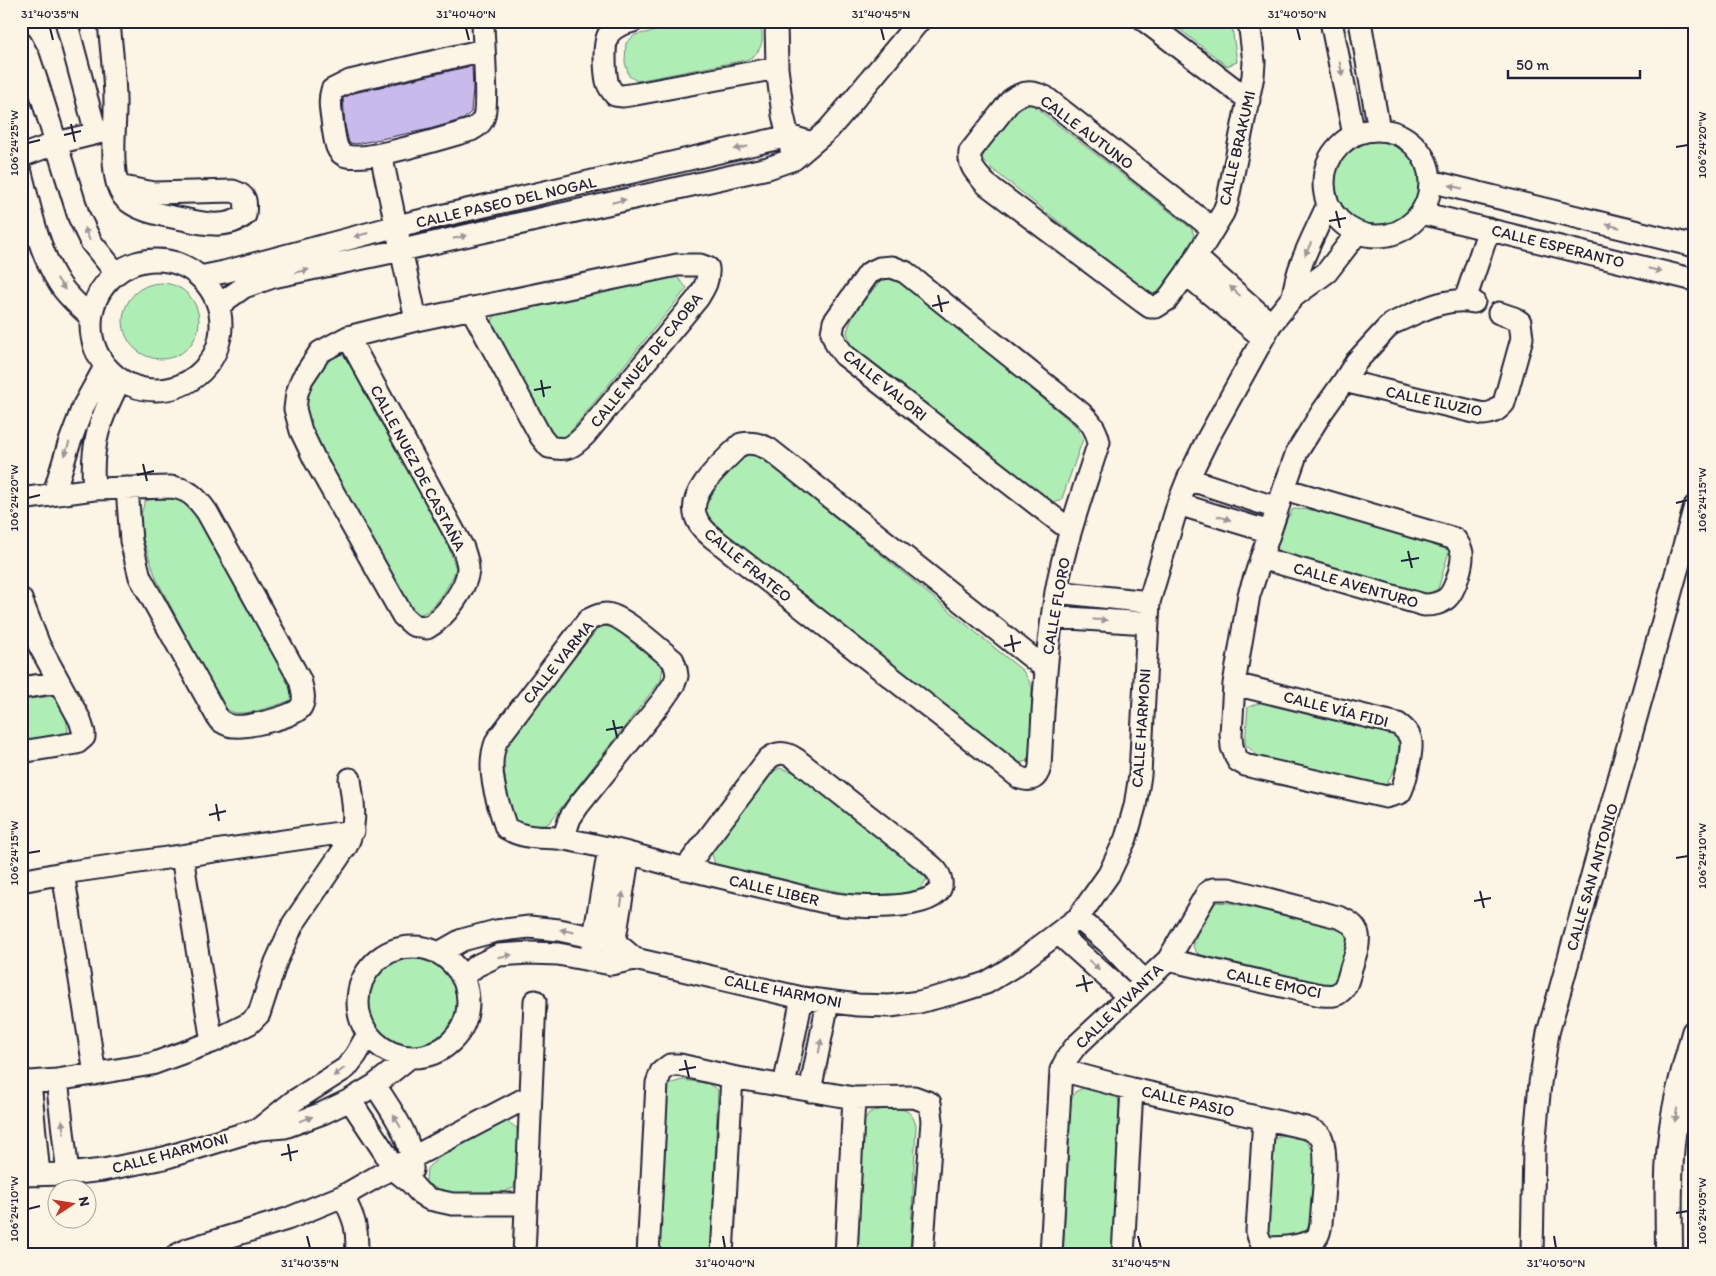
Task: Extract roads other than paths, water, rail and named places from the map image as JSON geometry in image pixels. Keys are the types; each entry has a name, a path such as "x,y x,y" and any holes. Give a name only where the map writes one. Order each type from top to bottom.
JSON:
{"main road":[{"path":"1669,1255 1672,1135 1680,1092 1695,1033"}],"street":[{"path":"66,21 114,158 118,186 123,196 142,209 196,222 228,223 239,220 245,215 246,200 241,194 233,191 154,193 118,186"},
{"path":"105,131 115,100 109,21"},
{"path":"483,21 484,50 485,113 482,120 471,130 381,154 350,156 344,155 339,150 329,101 332,90 350,81 484,50"},
{"path":"633,21 614,28 608,34 605,43 607,80 610,89 615,95 636,94 777,68"},
{"path":"776,21 777,68 783,114 794,159"},
{"name":"CALLE PASEO DEL NOGAL","path":"219,306 244,287 262,280 768,168 794,159 828,130 903,31 919,21"},
{"path":"1145,21 1249,100"},
{"name":"CALLE BRAKUMI","path":"1150,307 1161,305 1167,300 1192,266 1228,203 1253,76 1254,62 1249,21"},
{"path":"1331,21 1354,135"},
{"path":"1360,21 1379,130"},
{"path":"21,43 28,58 79,217 91,242 116,273"},
{"name":"CALLE AUTUNO","path":"1150,307 986,184 972,166 969,159 970,152 1011,100 1019,94 1026,92 1045,97 1213,229"},
{"path":"1379,130 1398,135 1414,146 1425,162 1430,181 1428,198 1421,213 1412,224 1399,232 1385,236 1370,236 1356,233 1340,221 1328,204 1324,184 1327,164 1338,147 1354,135 1366,131 1379,130"},
{"path":"21,156 56,143 105,131"},
{"name":"CALLE PASEO DEL NOGAL","path":"200,277 397,226 789,136 812,143"},
{"path":"381,154 416,320"},
{"path":"21,173 36,234 49,264 60,284 91,317"},
{"name":"CALLE ESPERANTO","path":"1430,181 1695,246"},
{"name":"CALLE HARMONI","path":"1293,297 1294,284 1301,263 1328,204"},
{"name":"CALLE ESPERANTO","path":"1421,213 1695,280"},
{"path":"1234,684 1249,595 1297,452 1356,362 1391,325 1438,304 1456,300 1470,301 1488,229"},
{"name":"CALLE HARMONI","path":"462,978 476,966 499,956 529,952 558,954 601,962 635,959 802,998 828,1002 890,1006 919,1002 986,983 1059,934 1078,918 1109,874 1126,838 1135,806 1140,775 1149,602 1178,504 1188,479 1207,440 1267,331 1293,297 1327,272 1356,233"},
{"path":"155,259 179,264 190,269 200,277 208,285 219,306 222,326 218,346 209,364 195,378 178,388 158,391 138,389 113,374 96,352 91,335 91,317 97,296 103,286 116,273 130,265 155,259"},
{"name":"CALLE NUEZ DE CAOBA","path":"295,409 297,393 302,378 320,352 348,337 416,320 471,308 677,265 700,265 708,268 709,277 698,298 585,435 568,448 549,447 541,438 471,308"},
{"path":"1192,266 1267,331"},
{"name":"CALLE VALORI","path":"1070,530 844,355 836,344 832,333 834,322 869,273 880,268 892,267 905,272 1081,413 1090,421 1096,431 1099,442"},
{"name":"CALLE ILUZIO","path":"1344,381 1483,414 1492,413 1498,410 1504,403 1522,338 1520,322 1499,313"},
{"name":"CALLE NUEZ DE CASTAÑA","path":"295,409 301,431 315,460 404,616 413,624 427,628 436,623 466,582 468,567 463,548 348,337"},
{"path":"94,489 92,470 93,450 113,374"},
{"path":"54,493 68,446 84,407 113,374"},
{"name":"CALLE FLORO","path":"1038,775 1046,670 1056,592 1070,530 1099,442"},
{"name":"CALLE FRATEO","path":"1038,775 1034,779 1028,780 1020,778 712,538 701,527 695,516 696,496 704,484 741,444 756,443 769,449 1046,670"},
{"path":"1188,479 1280,498"},
{"path":"21,498 94,489 127,488 180,488 190,492 199,500 300,680 303,701 300,709 291,714 245,726 233,726 219,720 140,577 131,541 127,488"},
{"name":"CALLE AVENTURO","path":"1261,558 1424,605 1433,605 1447,599 1453,592 1462,562 1460,544 1455,540 1280,498"},
{"path":"1178,504 1270,532"},
{"name":"CALLE SAN ANTONIO","path":"1532,1255 1534,1148 1540,1084 1548,1033 1695,506"},
{"path":"1056,592 1149,602"},
{"path":"21,599 39,645 83,726 84,737 78,743 21,752"},
{"name":"CALLE VARMA","path":"506,828 493,780 491,761 497,740 588,620 598,614 614,615 626,622 672,660 677,676 662,700 578,806 570,818 563,839"},
{"path":"1053,617 1147,623"},
{"path":"21,688 60,682"},
{"name":"CALLE VÍA FIDI","path":"1234,684 1398,724 1409,735 1412,744 1404,786 1400,793 1386,797 1245,766 1238,761 1234,754 1231,734 1234,684"},
{"name":"CALLE LIBER","path":"506,828 515,834 563,839 619,851 685,869 840,905 883,907 920,902 929,900 936,895 941,886 940,877 936,870 796,759 782,753 773,755 768,759 685,869"},
{"path":"30,1175 25,1081 57,1080 152,1064 212,1042 250,1024 259,1014 276,962 293,924 347,845 353,831 355,817 350,779"},
{"path":"21,881 63,873 353,831"},
{"path":"601,962 594,937 619,851"},
{"path":"601,962 615,942 619,851"},
{"path":"182,856 212,1042"},
{"path":"63,873 95,1074"},
{"name":"CALLE EMOCI","path":"1168,960 1321,995 1333,996 1345,988 1359,942 1358,932 1347,920 1229,888 1213,889"},
{"name":"CALLE VIVANTA","path":"1050,1255 1061,1070 1075,1048 1168,960 1206,893 1213,889"},
{"path":"1078,918 1107,942 1145,982"},
{"name":"CALLE HARMONI","path":"439,953 462,940 496,931 529,927 559,930 615,942 635,959"},
{"path":"1059,934 1130,997"},
{"path":"416,946 428,948 449,960 462,978 467,992 468,1005 466,1017 454,1039 434,1053 410,1057 398,1055 376,1043 368,1034 360,1017 358,999 362,981 372,965 381,956 403,947 416,946"},
{"path":"784,1086 802,998"},
{"path":"524,1255 535,1001"},
{"path":"810,1091 828,1002"},
{"name":"CALLE HARMONI","path":"259,1129 294,1101 346,1068 368,1034"},
{"name":"CALLE HARMONI","path":"30,1175 68,1174 103,1170 164,1158 259,1129 285,1127 323,1113 375,1086 410,1057"},
{"path":"648,1255 655,1100 657,1083 661,1072 670,1065 680,1065 732,1078 854,1098 914,1097 930,1103 932,1121 922,1255"},
{"name":"CALLE PASIO","path":"1061,1070 1132,1089 1264,1119 1315,1131 1320,1136 1326,1152 1321,1224 1319,1234 1315,1239 1300,1246 1270,1248 1264,1246 1259,1239 1257,1231 1264,1119"},
{"path":"722,1255 732,1078"},
{"path":"57,1080 68,1174"},
{"path":"375,1086 407,1138 412,1158 411,1183"},
{"path":"1123,1255 1132,1089"},
{"path":"177,1255 189,1249 232,1246 287,1219 343,1196 392,1168 530,1096"},
{"path":"846,1255 854,1098"},
{"path":"350,1100 392,1168 429,1199 452,1204 526,1204"},
{"path":"343,1196 357,1227 356,1255"}]}
